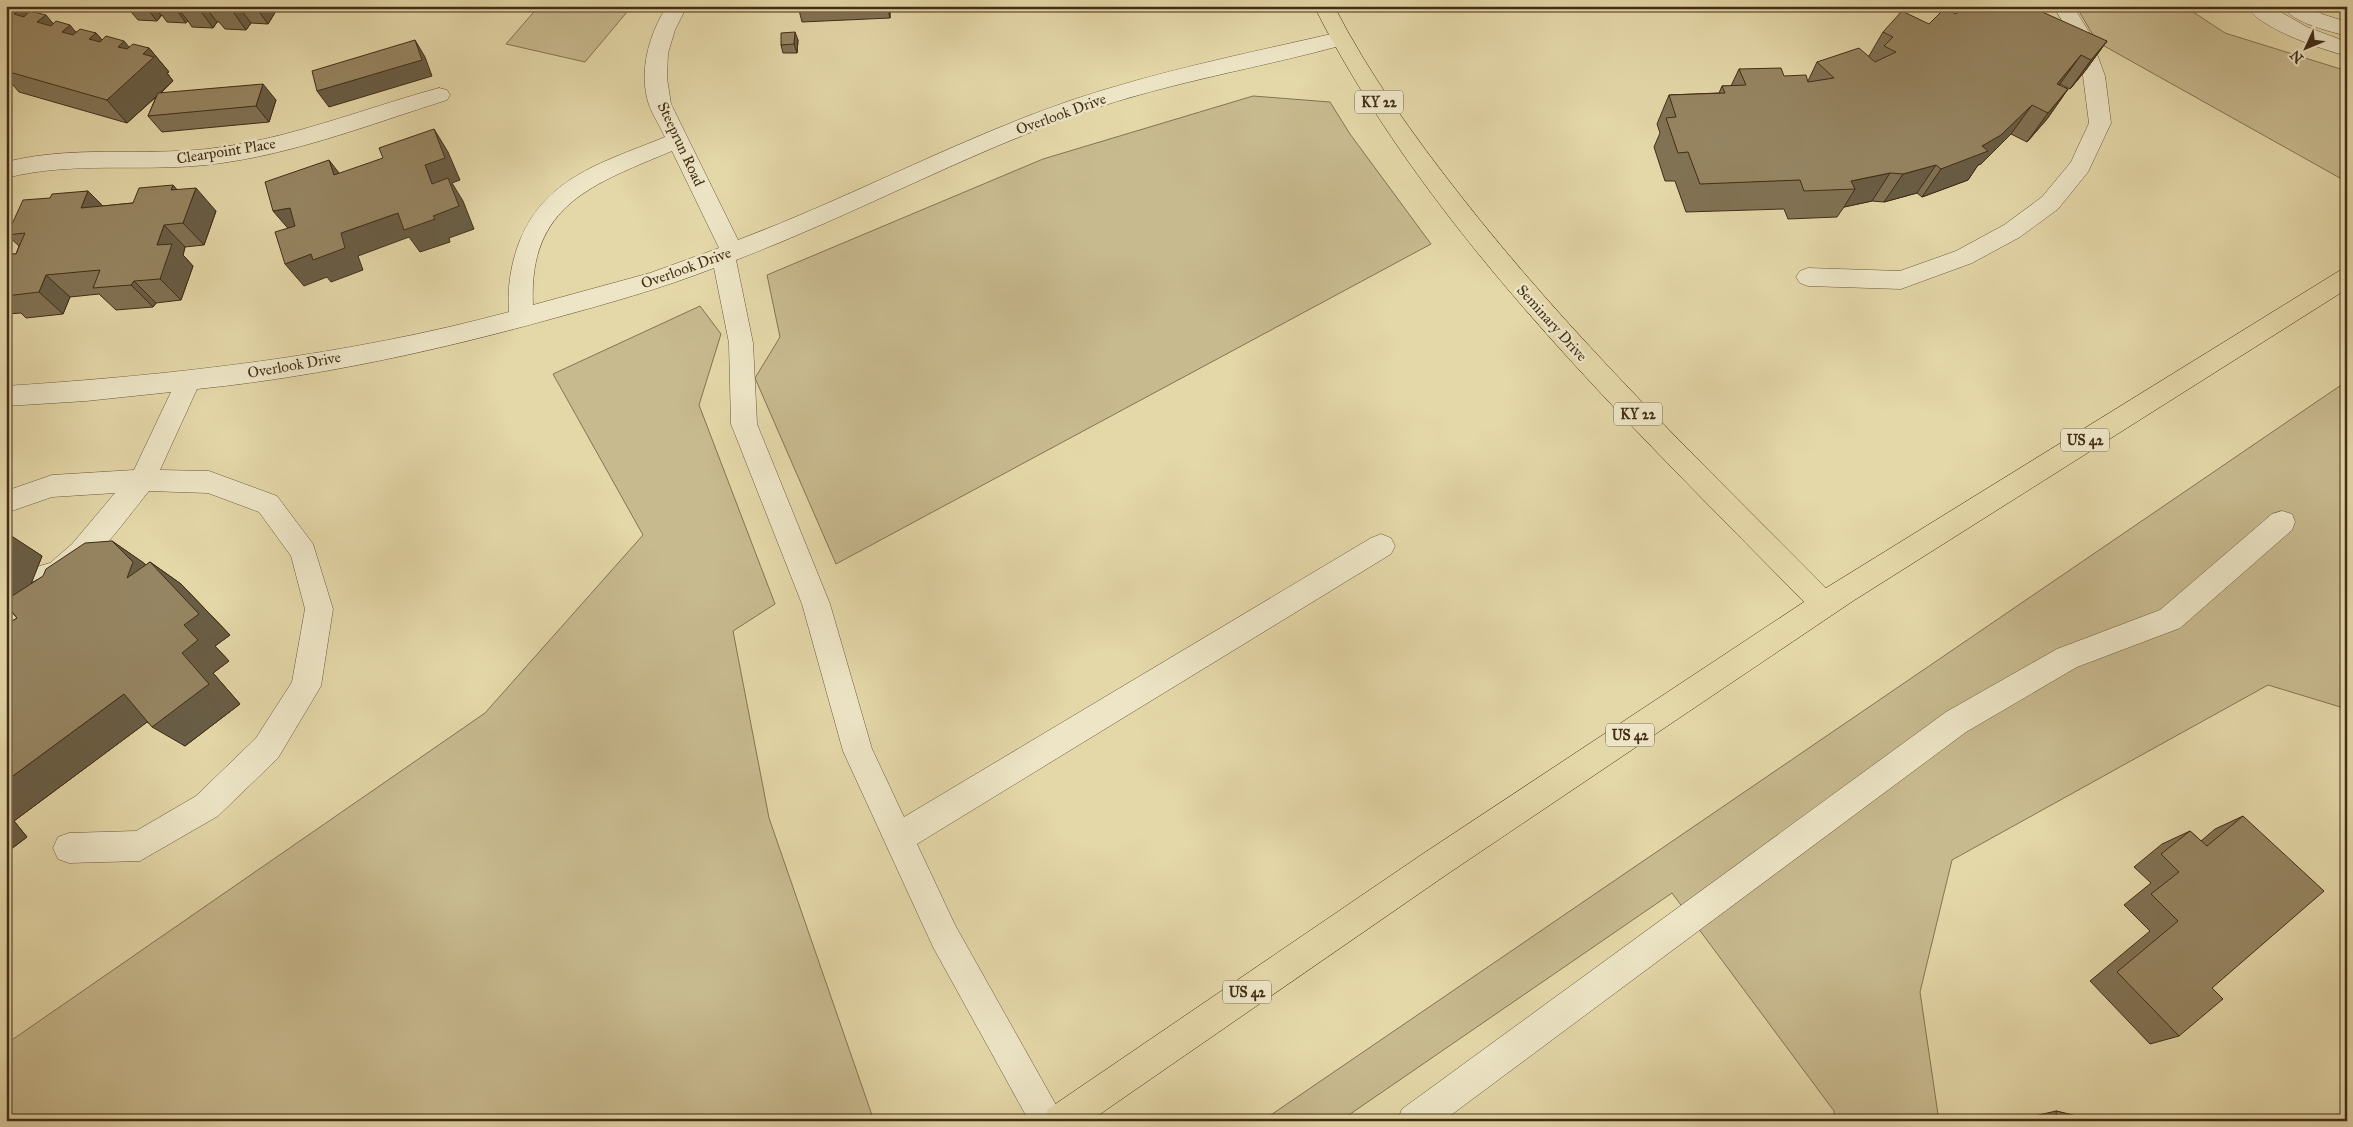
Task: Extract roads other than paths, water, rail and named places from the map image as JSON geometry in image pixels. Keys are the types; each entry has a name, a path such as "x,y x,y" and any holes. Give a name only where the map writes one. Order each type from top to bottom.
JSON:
{"main road":[{"name":"Seminary Drive","path":"1324,6 1340,40 1392,122 1514,281 1572,346 1825,605"},
{"name":"US 42","path":"1060,1121 1435,864 1842,592 2347,277"}],"street":[{"name":"Steeprun Road","path":"677,6 669,18 658,48 655,77 660,104 678,140 727,253 741,344 744,424 816,604 858,752 944,936 1048,1121"},
{"path":"1808,277 1901,280 1964,257 2012,231 2050,203 2080,166 2100,123 2094,76 2079,32 2063,6"},
{"path":"2256,6 2302,33 2347,49"},
{"path":"2292,6 2315,19 2347,29"},
{"name":"Overlook Drive","path":"6,396 86,391 248,374 397,347 522,318 655,281 846,205 1005,135 1076,107 1152,83 1340,40"},
{"name":"Clearpoint Place","path":"6,170 42,162 77,159 166,160 228,154 290,141 440,95"},
{"path":"522,318 519,291 523,268 534,232 554,202 594,177 678,140"},
{"path":"32,580 59,572 76,557 142,480 189,380"},
{"path":"6,502 52,486 142,480 209,482 268,504 303,552 319,609 306,686 267,748 207,806 140,846 69,848"},
{"path":"1414,1121 1956,722 2067,658 2170,619 2282,522"},
{"path":"898,838 1381,546"}]}
